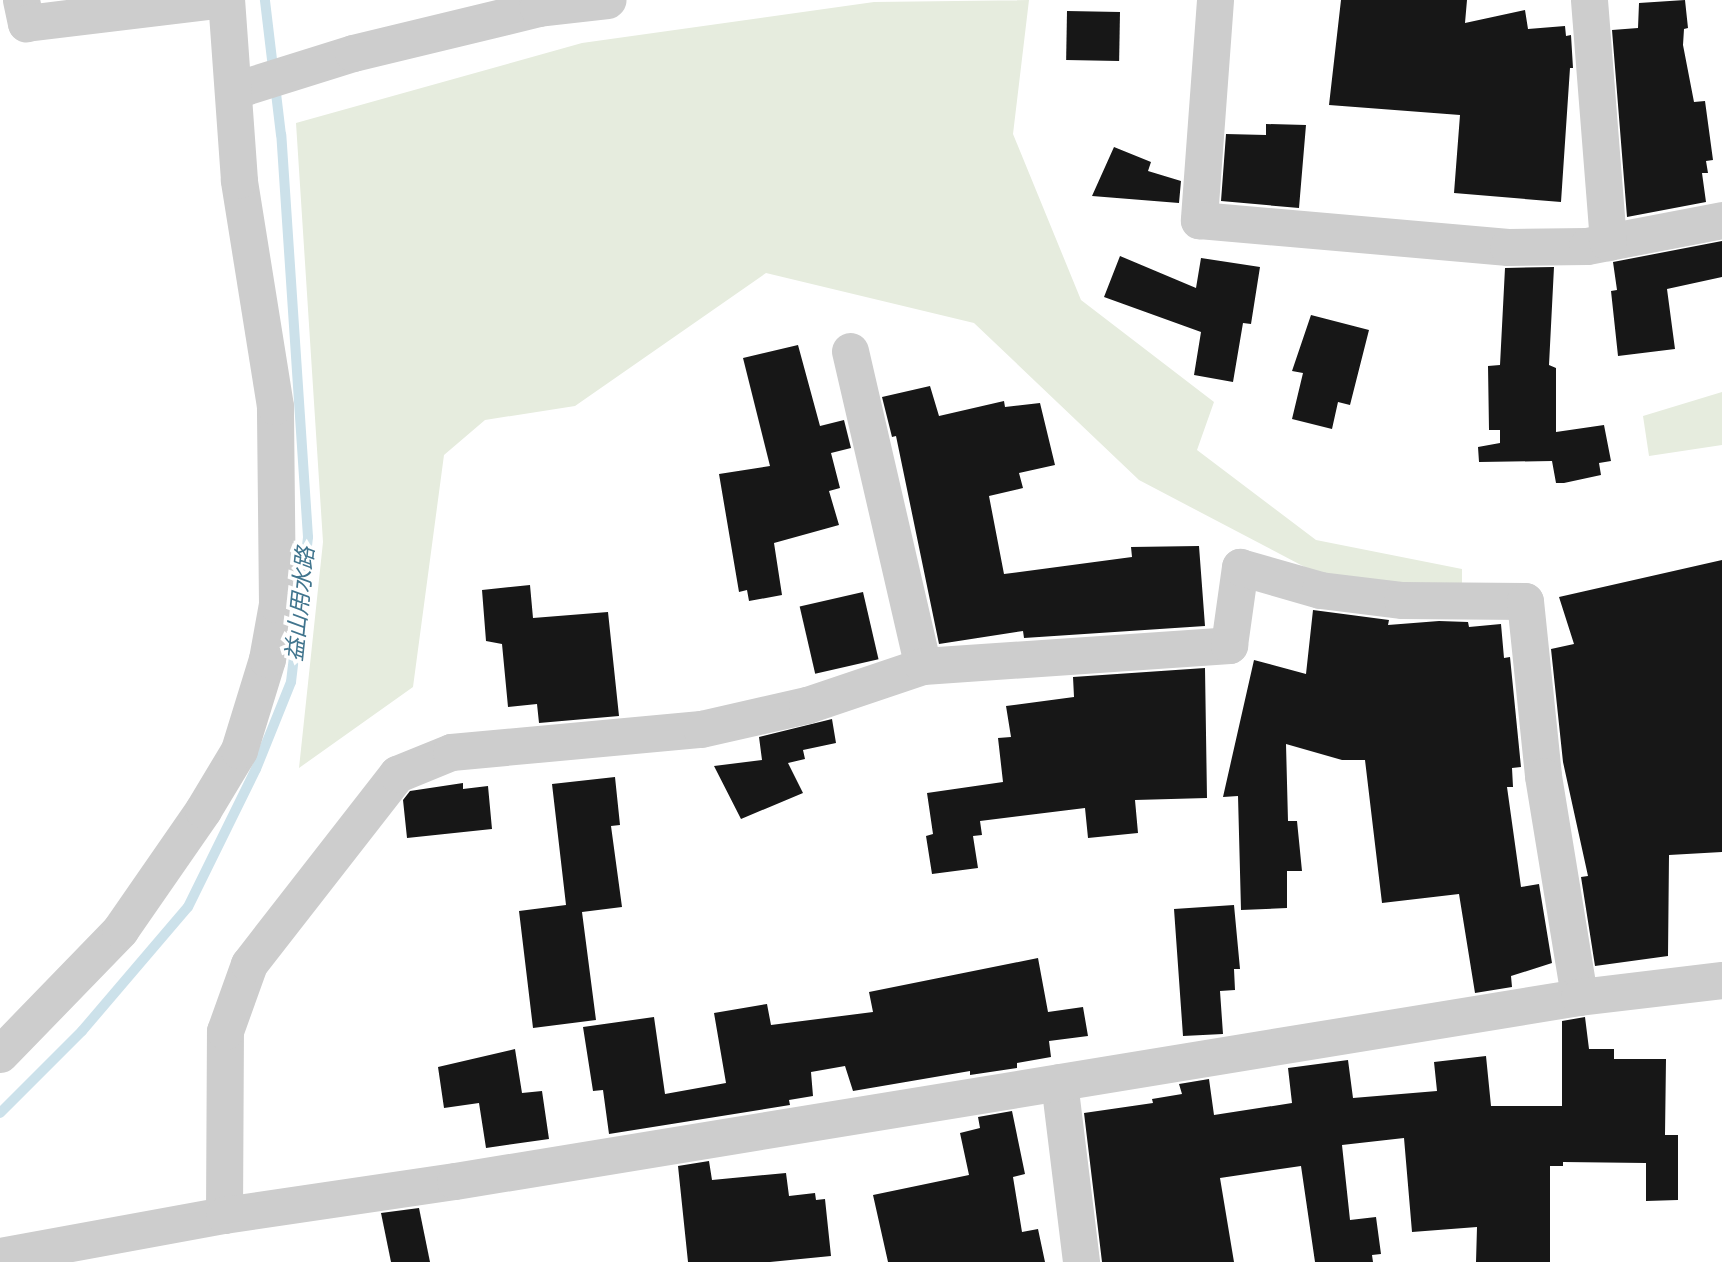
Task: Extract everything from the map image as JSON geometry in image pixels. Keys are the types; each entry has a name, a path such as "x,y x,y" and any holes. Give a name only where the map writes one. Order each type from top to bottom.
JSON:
{"street":[{"path":"21,0 26,23 215,0"},
{"path":"0,1054 120,930 203,810 239,750 267,659 277,604 275,405 239,180 246,87 226,0"},
{"path":"246,87 296,69 539,4 608,0"},
{"path":"1215,0 1199,220 1508,247 1608,242 1722,220"},
{"path":"1589,0 1608,242"},
{"path":"850,351 923,666"},
{"path":"224,1215 225,1031 249,964 397,774 451,752 701,729 807,705 923,666 1229,645 1240,567 1320,590 1388,598 1525,601 1544,776 1579,997"},
{"path":"0,1256 224,1215 1579,997 1722,981"},
{"path":"1059,1082 1081,1262"}],"shaded area":[{"path":"1029,0 1013,134 1081,300 1214,402 1197,450 1316,540 1462,569 1462,589 1318,574 1139,480 974,323 766,273 575,406 485,420 444,455 413,687 299,768 323,542 296,123 582,43 874,2"},
{"path":"1722,392 1722,445 1649,456 1643,416"}],"building":[{"path":"1341,0 1467,0 1465,23 1525,10 1528,29 1565,26 1566,36 1571,35 1573,68 1570,68 1561,202 1454,193 1460,115 1329,105"},
{"path":"1685,0 1688,28 1684,29 1683,45 1694,102 1705,101 1713,160 1706,161 1708,173 1702,173 1706,202 1627,217 1612,30 1638,28 1639,3"},
{"path":"1067,11 1120,12 1119,61 1066,60"},
{"path":"1266,124 1306,125 1299,208 1221,201 1226,134 1266,135"},
{"path":"1114,147 1151,162 1148,171 1181,181 1179,203 1092,196"},
{"path":"1722,241 1722,277 1667,289 1675,349 1618,356 1611,291 1617,290 1613,262"},
{"path":"1120,256 1196,288 1201,258 1260,267 1251,324 1243,323 1233,382 1194,375 1201,332 1104,297"},
{"path":"1554,267 1549,365 1556,368 1556,432 1604,425 1611,461 1599,463 1601,475 1564,483 1556,483 1552,461 1479,462 1478,447 1500,443 1500,430 1489,430 1488,366 1500,365 1505,268"},
{"path":"1311,315 1369,330 1350,405 1338,402 1332,429 1292,419 1303,373 1292,371"},
{"path":"798,345 820,426 844,420 851,448 831,453 840,488 829,491 839,525 774,543 782,595 749,601 747,590 739,592 719,474 770,466 743,358"},
{"path":"930,386 939,416 1004,401 1005,407 1040,403 1055,465 1019,473 1023,488 989,496 1004,574 1132,557 1131,547 1199,546 1205,626 1024,638 1023,631 939,644 896,436 892,437 882,397"},
{"path":"1722,560 1722,852 1669,855 1668,956 1595,966 1581,877 1588,876 1563,762 1551,649 1574,644 1559,597"},
{"path":"530,585 533,618 608,612 619,716 539,723 537,704 508,707 502,644 486,641 482,590"},
{"path":"863,592 879,659 815,674 800,607"},
{"path":"1313,610 1389,620 1388,625 1439,621 1468,622 1469,627 1501,624 1504,658 1510,657 1521,767 1512,768 1513,787 1507,787 1521,887 1539,884 1552,963 1511,976 1512,987 1475,993 1459,894 1382,903 1365,760 1342,760 1286,744 1288,821 1297,821 1302,871 1287,871 1287,908 1241,910 1238,796 1223,797 1254,660 1306,674"},
{"path":"1205,668 1207,798 1135,800 1138,833 1088,838 1085,808 980,821 982,835 973,836 978,868 932,874 926,836 933,834 927,793 1003,782 998,738 1011,737 1006,706 1074,697 1073,677"},
{"path":"832,719 836,743 803,750 805,759 788,763 803,793 741,819 714,766 762,760 759,737"},
{"path":"615,777 620,825 611,826 622,907 582,912 596,1020 533,1028 519,911 566,905 552,784"},
{"path":"463,783 463,789 488,786 492,829 407,838 403,800 410,791"},
{"path":"1234,905 1240,969 1234,969 1235,990 1220,991 1223,1034 1183,1036 1174,909"},
{"path":"1038,958 1048,1012 1083,1007 1088,1036 1049,1041 1051,1057 1017,1063 1017,1068 970,1075 970,1071 853,1091 845,1066 811,1072 813,1096 789,1100 790,1105 609,1134 603,1090 593,1091 583,1027 654,1017 665,1094 726,1083 714,1013 767,1004 771,1025 873,1012 869,992"},
{"path":"1585,1017 1589,1049 1614,1049 1614,1059 1666,1059 1665,1135 1678,1135 1678,1200 1646,1201 1646,1163 1563,1162 1563,1166 1550,1166 1550,1262 1476,1262 1477,1227 1412,1232 1404,1138 1342,1145 1350,1220 1376,1217 1381,1254 1372,1255 1373,1262 1315,1262 1301,1166 1220,1178 1234,1262 1102,1262 1084,1113 1153,1103 1152,1099 1182,1094 1179,1084 1209,1079 1214,1115 1292,1103 1288,1068 1348,1060 1353,1098 1437,1091 1434,1062 1486,1056 1491,1106 1562,1106 1562,1021"},
{"path":"515,1049 522,1093 542,1091 549,1139 486,1148 479,1103 444,1108 438,1067"},
{"path":"1012,1111 1025,1174 1013,1177 1022,1232 1038,1229 1045,1262 888,1262 873,1195 969,1175 960,1133 980,1128 978,1117"},
{"path":"709,1161 712,1180 786,1173 789,1196 815,1193 816,1200 825,1199 831,1256 770,1262 688,1262 678,1166"},
{"path":"419,1208 430,1262 391,1262 381,1213"}],"waterway":[{"name":"益山用水路","path":"0,1113 82,1031 188,907 256,769 291,682 308,537 281,135 265,0"}]}
